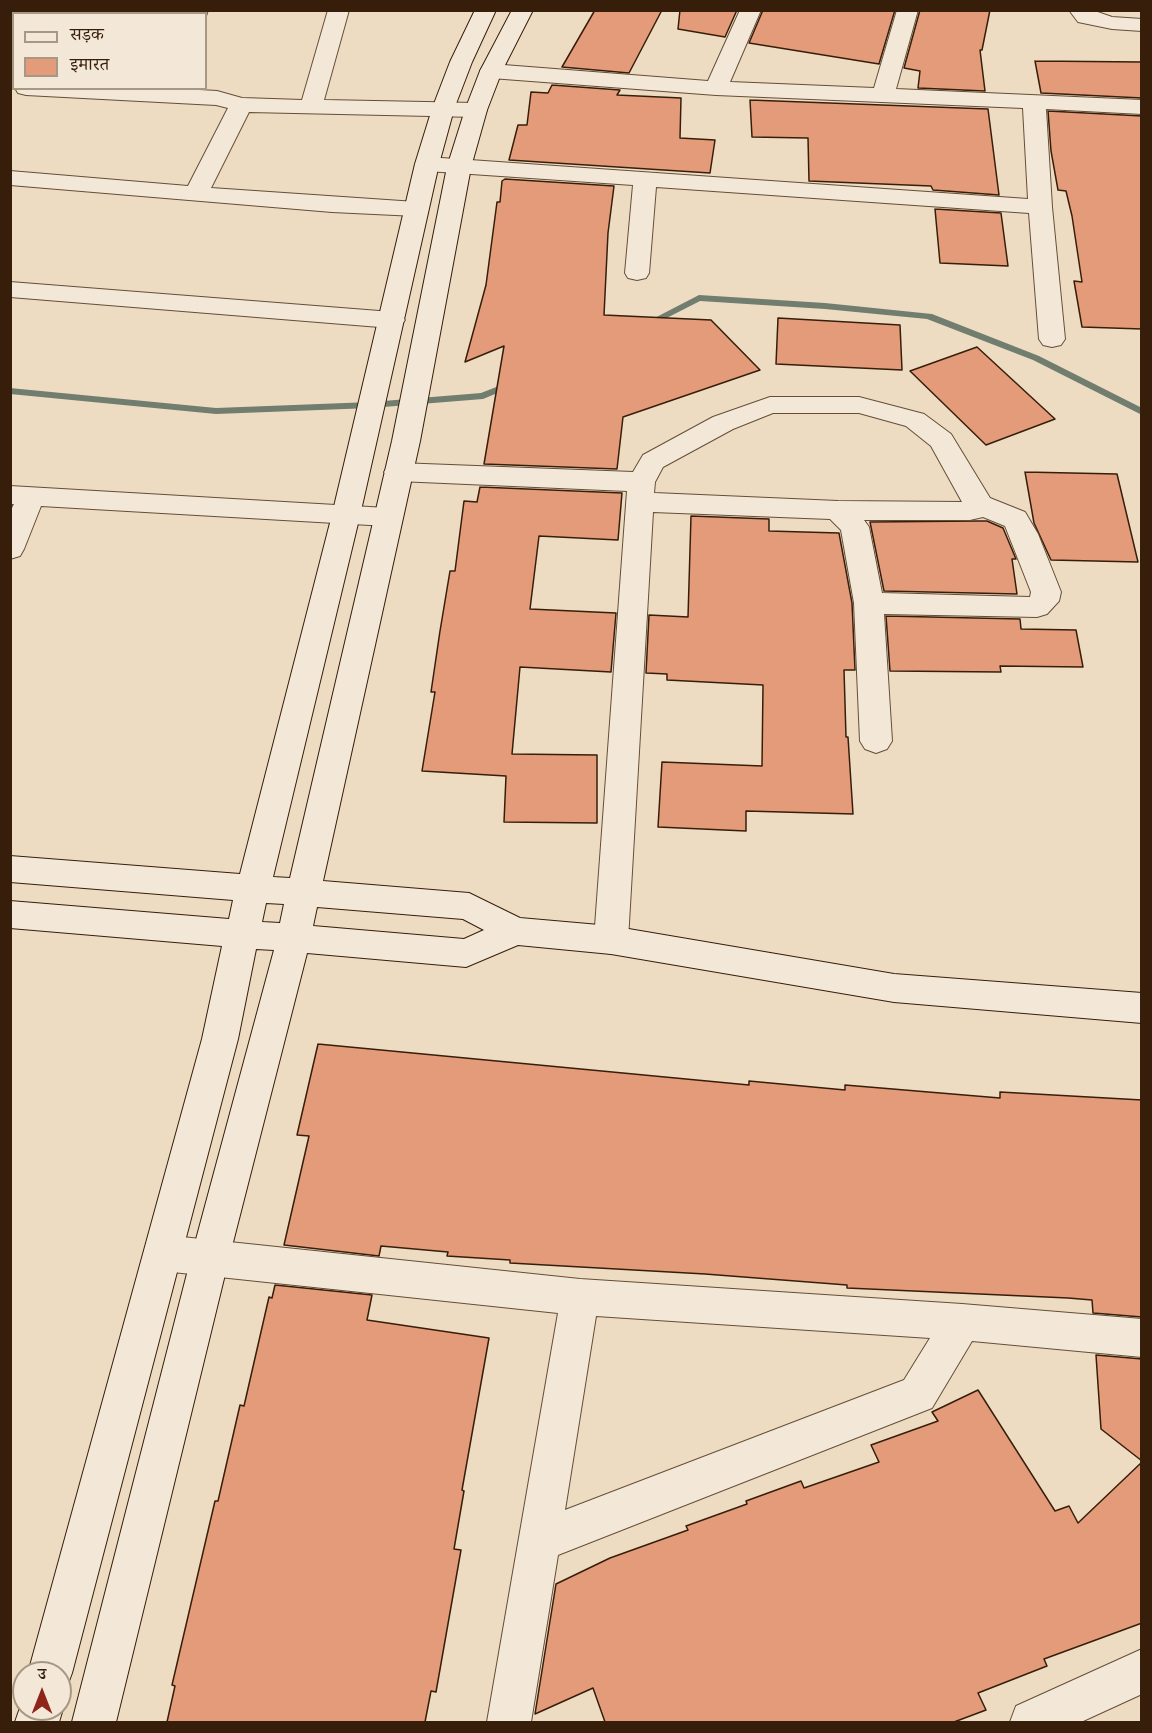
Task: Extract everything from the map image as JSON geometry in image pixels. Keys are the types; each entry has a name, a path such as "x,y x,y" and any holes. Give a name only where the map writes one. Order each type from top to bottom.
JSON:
{"street":[{"path":"310,106 339,10"},
{"path":"53,1661 220,1039 242,933 346,515 384,348 393,320 427,164 443,109 469,44 486,10"},
{"path":"94,1722 210,1258 294,938 387,517 406,441 459,167 476,110 491,71 523,10"},
{"path":"716,88 751,10"},
{"path":"883,97 908,10"},
{"path":"1079,10 1086,17 1112,23 1142,24"},
{"path":"491,71 716,88 1142,107"},
{"path":"94,90 163,92 217,98 241,105 476,110"},
{"path":"1034,103 1040,207 1052,339"},
{"path":"196,193 241,105"},
{"path":"427,164 1040,207"},
{"path":"10,178 332,206 416,209"},
{"path":"637,273 645,181"},
{"path":"10,289 393,320"},
{"path":"398,472 641,492 838,510 970,511 976,509 975,496 941,440 915,420 859,405 770,405 723,423 653,461 641,492 611,940"},
{"path":"10,549 21,496 387,517"},
{"path":"869,603 1037,607 1044,601 1046,592 1024,534 1015,519 977,504"},
{"path":"838,510 855,527 869,603 876,741"},
{"path":"10,869 469,906 515,931 611,940 894,988 1142,1008"},
{"path":"10,914 466,953 515,931"},
{"path":"163,1253 580,1297 962,1322 1142,1338"},
{"path":"509,1722 580,1297"},
{"path":"538,1542 918,1394 962,1322"},
{"path":"1032,1722 1142,1671"}],"building":[{"path":"595,10 662,10 629,73 562,67"},
{"path":"680,10 737,10 725,37 678,29"},
{"path":"763,10 895,10 879,64 749,43"},
{"path":"920,10 990,10 982,50 980,50 985,91 918,88 920,71 904,68"},
{"path":"1035,61 1142,62 1142,98 1041,93"},
{"path":"552,85 620,90 617,95 681,98 680,138 715,140 710,173 509,160 518,125 527,125 531,92 548,93"},
{"path":"750,100 988,109 999,195 933,190 931,186 809,181 808,138 752,137"},
{"path":"1048,111 1142,116 1142,329 1082,327 1074,281 1082,282 1072,216 1066,191 1058,190 1051,151"},
{"path":"505,179 614,186 608,233 604,315 711,320 760,370 623,417 617,469 484,464 504,346 465,362 486,285 497,202 500,202 502,181"},
{"path":"935,209 1001,213 1008,266 940,263"},
{"path":"778,318 900,325 902,370 776,364"},
{"path":"977,347 1055,419 986,445 910,371"},
{"path":"1025,472 1117,474 1138,562 1051,560 1034,523"},
{"path":"480,487 622,493 618,540 539,536 530,609 616,613 611,672 520,667 512,754 597,755 597,823 504,822 506,776 422,771 435,692 431,692 440,631 450,571 455,571 464,501 477,502"},
{"path":"691,516 769,519 769,531 839,533 852,603 855,670 844,670 846,737 848,737 853,814 746,811 746,831 658,827 662,762 762,766 763,685 667,680 667,674 646,673 649,615 688,617"},
{"path":"987,521 1003,528 1016,559 1012,559 1017,594 884,591 870,522"},
{"path":"886,616 1020,619 1021,629 1076,630 1083,667 1000,666 1001,672 890,671"},
{"path":"318,1044 749,1085 749,1081 845,1090 845,1085 1000,1098 1000,1092 1142,1100 1142,1317 1093,1313 1092,1300 847,1288 847,1285 705,1274 510,1263 510,1260 447,1256 448,1252 381,1246 379,1256 284,1245 309,1136 297,1135"},
{"path":"275,1285 372,1295 367,1320 489,1338 454,1549 461,1550 436,1692 431,1691 425,1722 167,1722 175,1686 172,1685 215,1501 218,1501 240,1405 244,1406 269,1297 272,1298"},
{"path":"1096,1355 1142,1359 1142,1461 1101,1429"},
{"path":"978,1390 1055,1511 1069,1506 1078,1523 1142,1462 1142,1623 1044,1659 1047,1666 978,1693 986,1710 954,1722 605,1722 593,1688 535,1714 556,1584 610,1558 688,1530 686,1526 747,1504 746,1501 801,1481 804,1488 879,1462 871,1445 938,1421 932,1412"}],"waterway":[{"path":"646,325 699,298 825,306 929,316 1036,358 1142,412"},
{"path":"10,391 216,411 371,405 483,396 509,385"}]}
